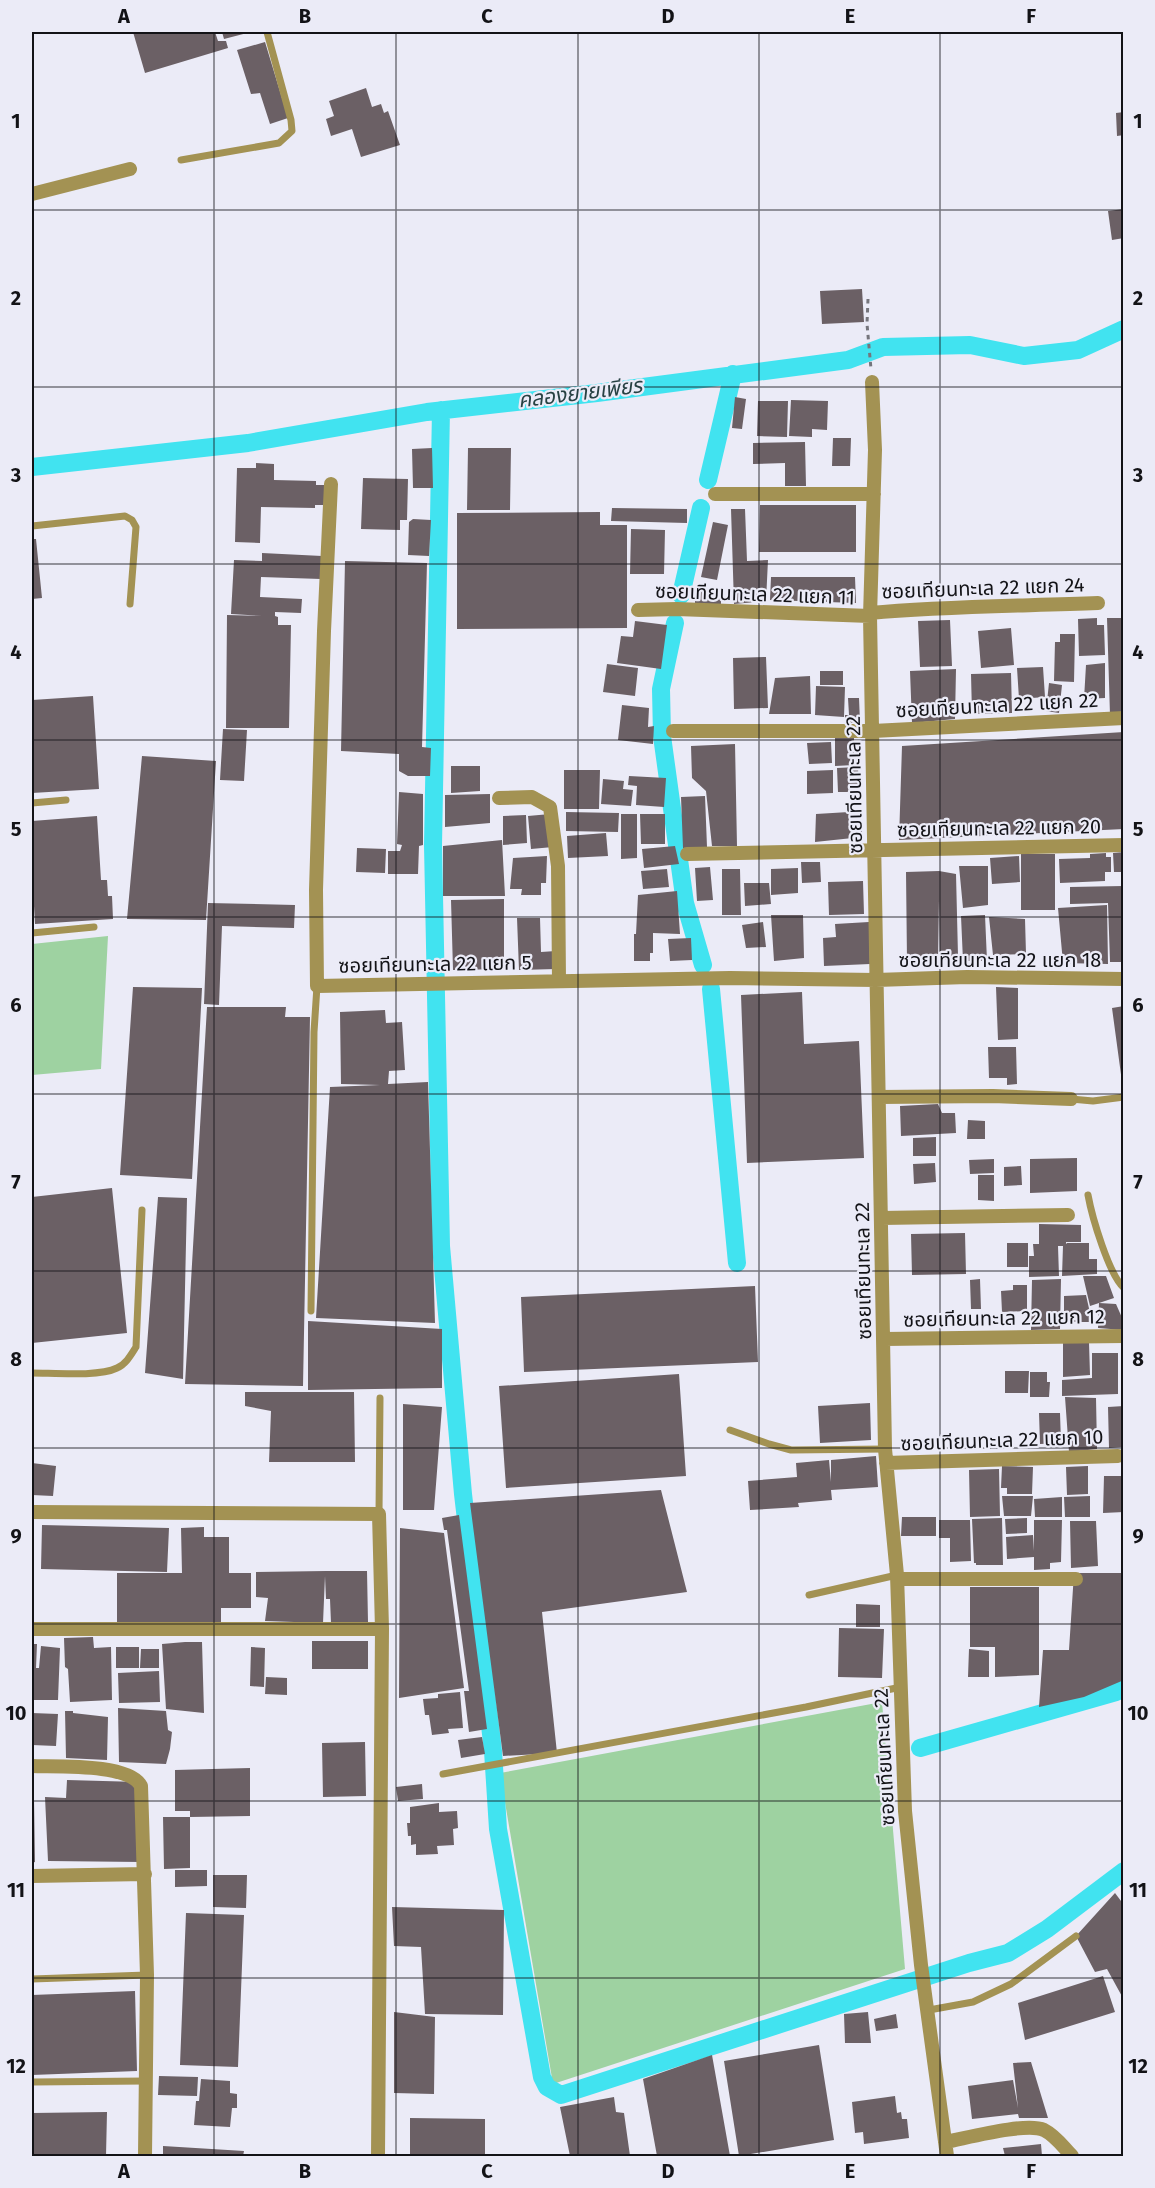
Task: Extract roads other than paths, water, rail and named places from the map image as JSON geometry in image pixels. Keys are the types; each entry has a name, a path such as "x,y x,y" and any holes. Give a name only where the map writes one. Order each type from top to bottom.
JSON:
{"street":[{"path":"32,194 130,169"},
{"name":"ซอยเทียนทะเล 22","path":"872,382 875,450 870,614 886,1456 897,1577 905,1811 921,1965 926,1987 946,2150"},
{"name":"ซอยเทียนทะเล 22 แยก 5","path":"332,484 324,631 316,890 317,986 730,978 876,980"},
{"path":"716,494 874,494"},
{"name":"ซอยเทียนทะเล 22 แยก 24","path":"870,614 916,609 974,609 1098,603"},
{"name":"ซอยเทียนทะเล 22 แยก 11","path":"638,610 870,614"},
{"name":"ซอยเทียนทะเล 22 แยก 22","path":"673,731 873,731 1124,718"},
{"path":"499,798 532,797 545,802 550,807 558,866 559,981"},
{"name":"ซอยเทียนทะเล 22 แยก 20","path":"687,854 1124,845"},
{"name":"ซอยเทียนทะเล 22 แยก 18","path":"876,980 967,977 1124,979"},
{"path":"879,1097 993,1096 1071,1099"},
{"path":"882,1218 1068,1215"},
{"name":"ซอยเทียนทะเล 22 แยก 12","path":"885,1339 1124,1336"},
{"name":"ซอยเทียนทะเล 22 แยก 10","path":"886,1456 1118,1456"},
{"path":"32,1512 379,1514 382,1629 378,2157"},
{"path":"897,1577 1076,1579"},
{"path":"32,1629 382,1629"},
{"path":"32,1766 110,1770 132,1777 141,1786 147,1975 145,2157"},
{"path":"32,1876 145,1874"},
{"path":"946,2150 1023,2128 1038,2128 1047,2131 1072,2157"}],"lane":[{"path":"181,160 279,143 292,131 267,32"},
{"path":"32,526 126,516 132,520 136,527 130,604"},
{"path":"32,803 66,800"},
{"path":"32,933 94,927"},
{"path":"311,1311 314,1032 317,986"},
{"path":"1071,1099 1093,1101 1124,1097"},
{"path":"1088,1195 1105,1253 1124,1288"},
{"path":"32,1373 100,1372 117,1368 129,1358 136,1347 142,1210"},
{"path":"379,1514 380,1398"},
{"path":"730,1430 791,1450 886,1456"},
{"path":"810,1595 897,1577"},
{"path":"443,1774 806,1707 901,1687"},
{"path":"929,2010 973,2002 1011,1984 1076,1936"},
{"path":"32,1979 147,1975"},
{"path":"32,2082 146,2081"}],"waterway":[{"name":"คลองยายเพียร","path":"32,467 248,443 427,412 597,393 848,360 883,347 970,345 1024,356 1078,350 1124,329"},
{"path":"708,480 733,374"},
{"path":"441,410 433,845 441,1246 463,1494 493,1751 498,1829 542,2077 547,2087 561,2095 969,1963 1008,1953 1047,1929 1124,1871"},
{"path":"681,595 701,508"},
{"path":"675,623 661,689 662,736 685,903 703,965"},
{"path":"711,989 737,1263"},
{"path":"920,1748 1116,1692 1124,1687"}]}
